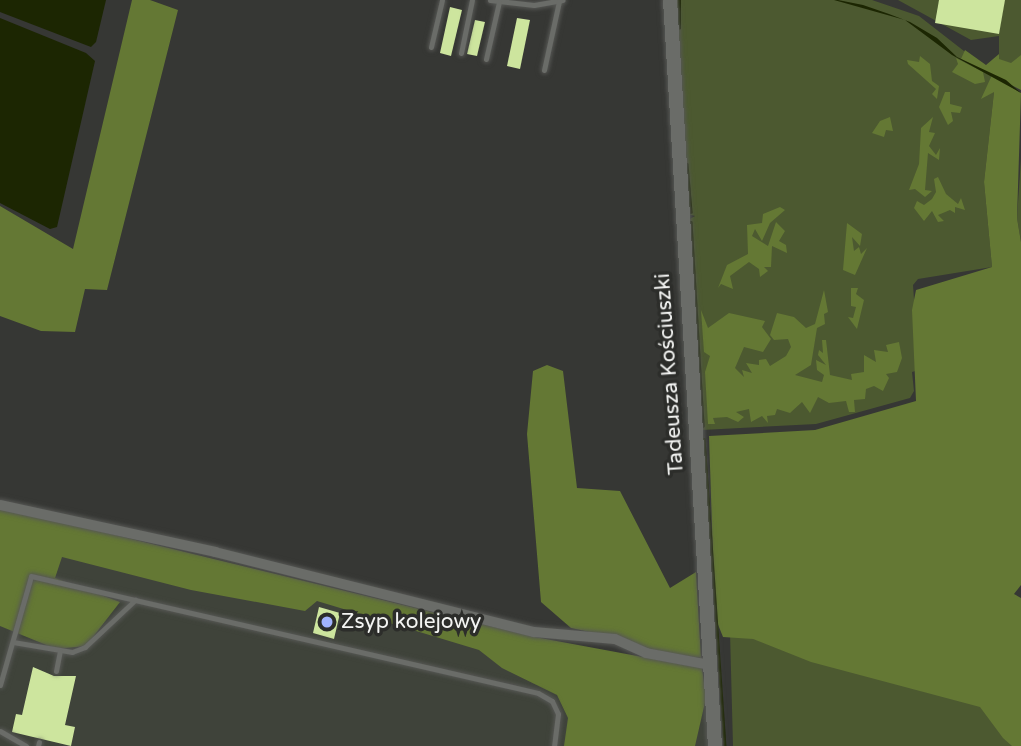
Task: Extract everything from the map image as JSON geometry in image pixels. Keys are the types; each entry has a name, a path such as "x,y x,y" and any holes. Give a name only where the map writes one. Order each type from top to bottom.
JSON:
{"main road":[{"name":"Tadeusza Kościuszki","path":"670,0 715,746"}],"street":[{"path":"0,505 215,552 534,632 615,639 646,653 710,665"}],"lane":[{"path":"431,47 442,0"},
{"path":"461,53 472,0"},
{"path":"490,0 534,5 561,0 544,70"},
{"path":"486,59 499,2"},
{"path":"0,685 31,576 546,696 558,714 554,746"},
{"path":"13,642 60,651 85,647 135,600"},
{"path":"56,671 60,651"},
{"path":"0,731 26,746"}],"shaded area":[{"path":"0,0 106,0 96,42 91,47 0,12"},
{"path":"675,0 872,0 919,16 991,72 994,92 984,182 992,267 918,279 913,285 919,370 912,372 914,391 910,398 816,424 702,430 688,220 695,216 688,214"},
{"path":"834,0 863,5 904,20"},
{"path":"898,0 1021,0 1021,59 1013,69 999,64 999,36 971,40"},
{"path":"0,18 86,53 95,61 57,227 50,229 0,203"},
{"path":"905,20 937,38 957,57 1006,80 1021,93 952,55"},
{"path":"1021,158 1021,242 1017,218"},
{"path":"0,532 458,627 706,698 708,746 0,746"},
{"path":"730,632 983,706 1021,746 733,746"}],"green space":[{"path":"132,0 150,0 178,10 107,290 85,289 75,332 41,331 0,316 0,206 73,249"},
{"path":"965,50 986,65 999,54 999,59 1011,63 1021,55 1021,90 961,59"},
{"path":"920,56 930,64 932,81 939,86 937,99 932,94 936,89 908,64 907,60 919,62"},
{"path":"956,58 983,72 985,82 975,84 952,72 958,64"},
{"path":"992,75 1021,93 1017,218 1021,242 1021,585 1014,594 1021,598 1021,746 1012,746 1003,738 980,707 811,662 753,639 723,637 715,617 709,436 815,430 916,401 912,310 916,290 992,267 984,182 994,92 981,99"},
{"path":"945,92 950,92 950,104 962,107 960,113 951,112 953,121 948,125 939,107"},
{"path":"890,117 893,131 886,130 884,137 872,133 880,121"},
{"path":"933,117 929,132 935,133 929,146 936,155 940,148 939,160 928,153 925,190 932,191 925,197 915,189 909,190 919,164 921,128"},
{"path":"938,177 946,194 958,204 961,198 965,210 955,207 955,213 950,210 938,215 944,221 938,222 932,211 924,221 914,208 917,201 924,205 932,199 936,192 934,179"},
{"path":"780,207 785,210 770,223 762,241 755,229 752,236 768,246 776,222 785,231 779,241 786,245 787,253 772,246 771,267 764,267 768,271 760,277 759,269 749,262 730,276 733,289 721,284 718,288 727,265 748,254 747,225 762,223 763,214"},
{"path":"847,223 862,234 860,246 852,237 854,251 859,247 861,254 867,248 855,275 843,270"},
{"path":"851,288 858,288 856,294 864,300 857,329 848,317 853,318 856,307 851,306"},
{"path":"824,290 828,312 824,314 825,324 817,328 811,365 795,375 822,382 824,375 817,370 816,360 826,365 818,355 819,350 823,353 822,340 826,340 830,375 852,380 851,374 864,372 864,355 876,362 874,350 888,352 886,345 899,342 902,358 897,372 886,374 889,378 883,391 874,386 866,389 865,399 854,400 855,412 849,412 846,401 829,403 818,397 810,413 802,402 790,413 777,409 775,415 767,416 768,423 762,416 751,422 749,409 736,412 744,417 738,422 727,417 713,418 715,424 708,424 705,372 710,356 704,352 701,310 708,328 729,313 765,321 762,327 771,339 763,352 744,347 735,368 744,377 742,370 752,373 746,363 759,365 759,360 766,359 770,366 786,356 791,347 788,339 774,340 770,335 777,313 794,317 806,328 815,324"},
{"path":"547,365 563,371 577,488 620,491 670,588 696,572 701,658 649,650 623,639 571,628 541,602 527,434 533,371"},
{"path":"0,507 535,637 702,668 706,698 695,746 564,746 568,718 557,695 502,668 479,650 317,601 305,611 191,590 62,557 55,578 120,602 86,646 56,649 0,626"}],"building":[{"path":"939,0 1005,0 999,34 935,23"},
{"path":"450,7 462,10 451,56 440,53"},
{"path":"517,18 530,20 520,69 507,66"},
{"path":"475,20 485,22 477,56 467,54"},
{"name":"Zsyp kolejowy","path":"319,607 340,613 334,639 313,633"},
{"path":"33,667 54,676 76,676 65,725 75,727 71,746 12,732 16,714 22,715"}],"waterway":[{"path":"679,0 679,28"},
{"path":"687,164 691,212"},
{"path":"691,222 703,426"},
{"path":"704,439 725,746"}],"place":[{"name":"Zsyp kolejowy","path":"327,622"}]}
